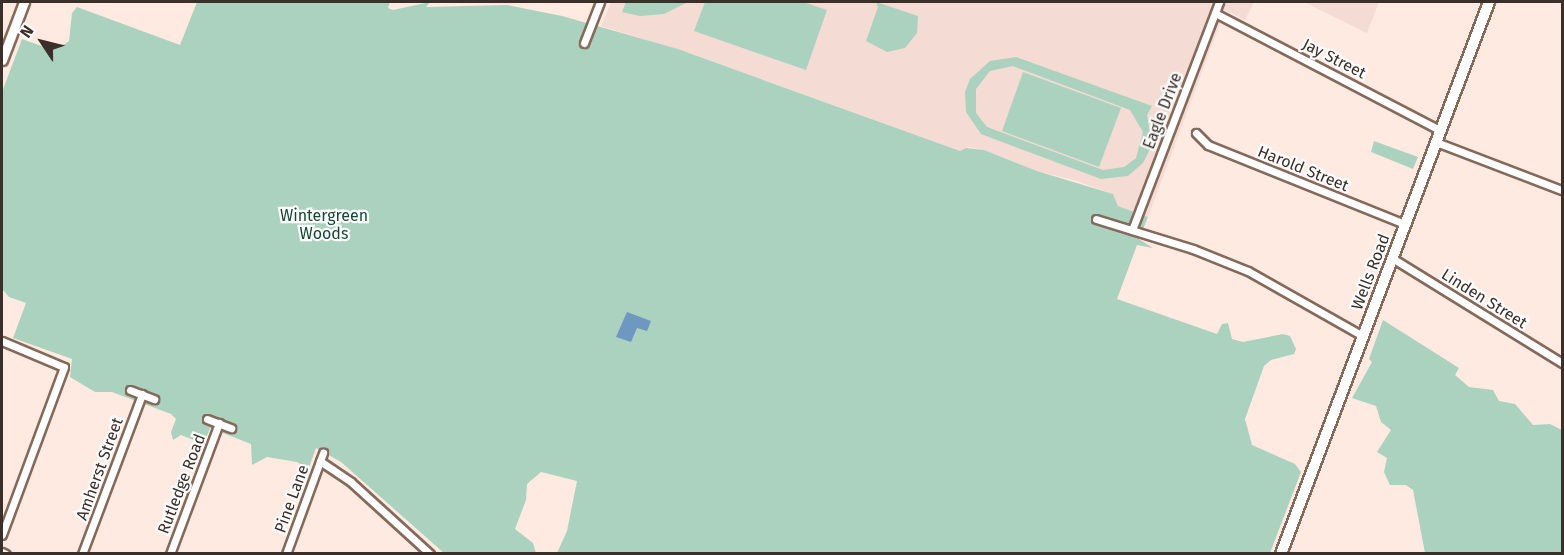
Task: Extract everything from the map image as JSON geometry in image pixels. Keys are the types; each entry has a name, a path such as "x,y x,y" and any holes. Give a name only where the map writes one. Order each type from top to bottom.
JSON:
{"main road":[{"name":"Wells Road","path":"1281,554 1489,2"}],"street":[{"path":"2,60 24,2"},
{"path":"584,43 600,2"},
{"name":"Eagle Drive","path":"1132,230 1219,2"},
{"name":"Jay Street","path":"1215,13 1440,130"},
{"name":"Harold Street","path":"1196,133 1208,145 1405,224"},
{"path":"1436,142 1563,190"},
{"path":"1096,219 1248,272 1363,336"},
{"name":"Linden Street","path":"1392,258 1563,363"},
{"path":"2,341 64,366 2,535"},
{"path":"130,390 154,399"},
{"name":"Amherst Street","path":"82,554 142,394"},
{"name":"Rutledge Road","path":"207,419 231,428"},
{"name":"Rutledge Road","path":"170,554 219,423"},
{"name":"Pine Lane","path":"286,554 323,453"},
{"path":"320,461 354,484 429,553"},
{"path":"2,552 6,554"}],"shaded area":[{"path":"611,2 1254,2 1245,20 1225,10 1148,217 1118,206 1113,194 1074,180 1037,171 984,150 969,147 960,151 693,54 601,26"},
{"path":"1304,2 1379,2 1367,33"}],"green space":[{"name":"Wintergreen Woods","path":"197,2 390,2 388,8 393,10 430,2 426,7 507,5 562,16 678,49 960,151 966,148 984,150 1037,171 1113,194 1118,206 1148,217 1139,239 1153,248 1137,245 1117,299 1217,334 1222,324 1228,323 1232,339 1243,342 1283,334 1290,336 1296,349 1294,354 1271,360 1264,366 1245,419 1252,445 1295,464 1301,472 1270,553 557,553 567,531 577,481 541,472 527,484 526,500 515,529 533,543 536,553 444,553 341,462 316,448 307,473 306,467 297,462 267,457 252,465 251,444 210,428 204,444 181,435 173,440 171,432 176,419 171,414 112,392 95,392 70,377 72,359 13,338 26,303 9,297 2,289 2,92 22,39 50,49 65,44 69,41 72,13 77,7 180,45"},
{"path":"626,2 688,2 664,14 640,16 622,12"},
{"path":"705,2 803,2 827,10 806,70 694,31"},
{"path":"876,2 918,16 917,33 905,48 887,52 866,41 878,7"},
{"path":"1016,57 1152,106 1147,115 1152,145 1143,163 1128,176 1101,179 981,134 966,112 965,92 970,79 990,61","holes":["1013,66 1130,110 1143,132 1136,158 1124,167 1103,170 987,127 976,113 976,89 990,71"]},
{"path":"1023,72 1121,108 1099,167 1002,131"},
{"path":"1374,141 1418,157 1413,169 1371,152"},
{"path":"1383,320 1459,368 1455,375 1469,387 1493,390 1499,401 1515,404 1533,425 1550,424 1562,430 1562,553 1425,553 1413,490 1406,485 1390,485 1384,472 1387,458 1377,452 1391,430 1381,422 1376,406 1352,398 1372,362 1369,359"}],"water":[{"path":"627,312 651,321 647,331 637,328 631,342 616,337"}]}
